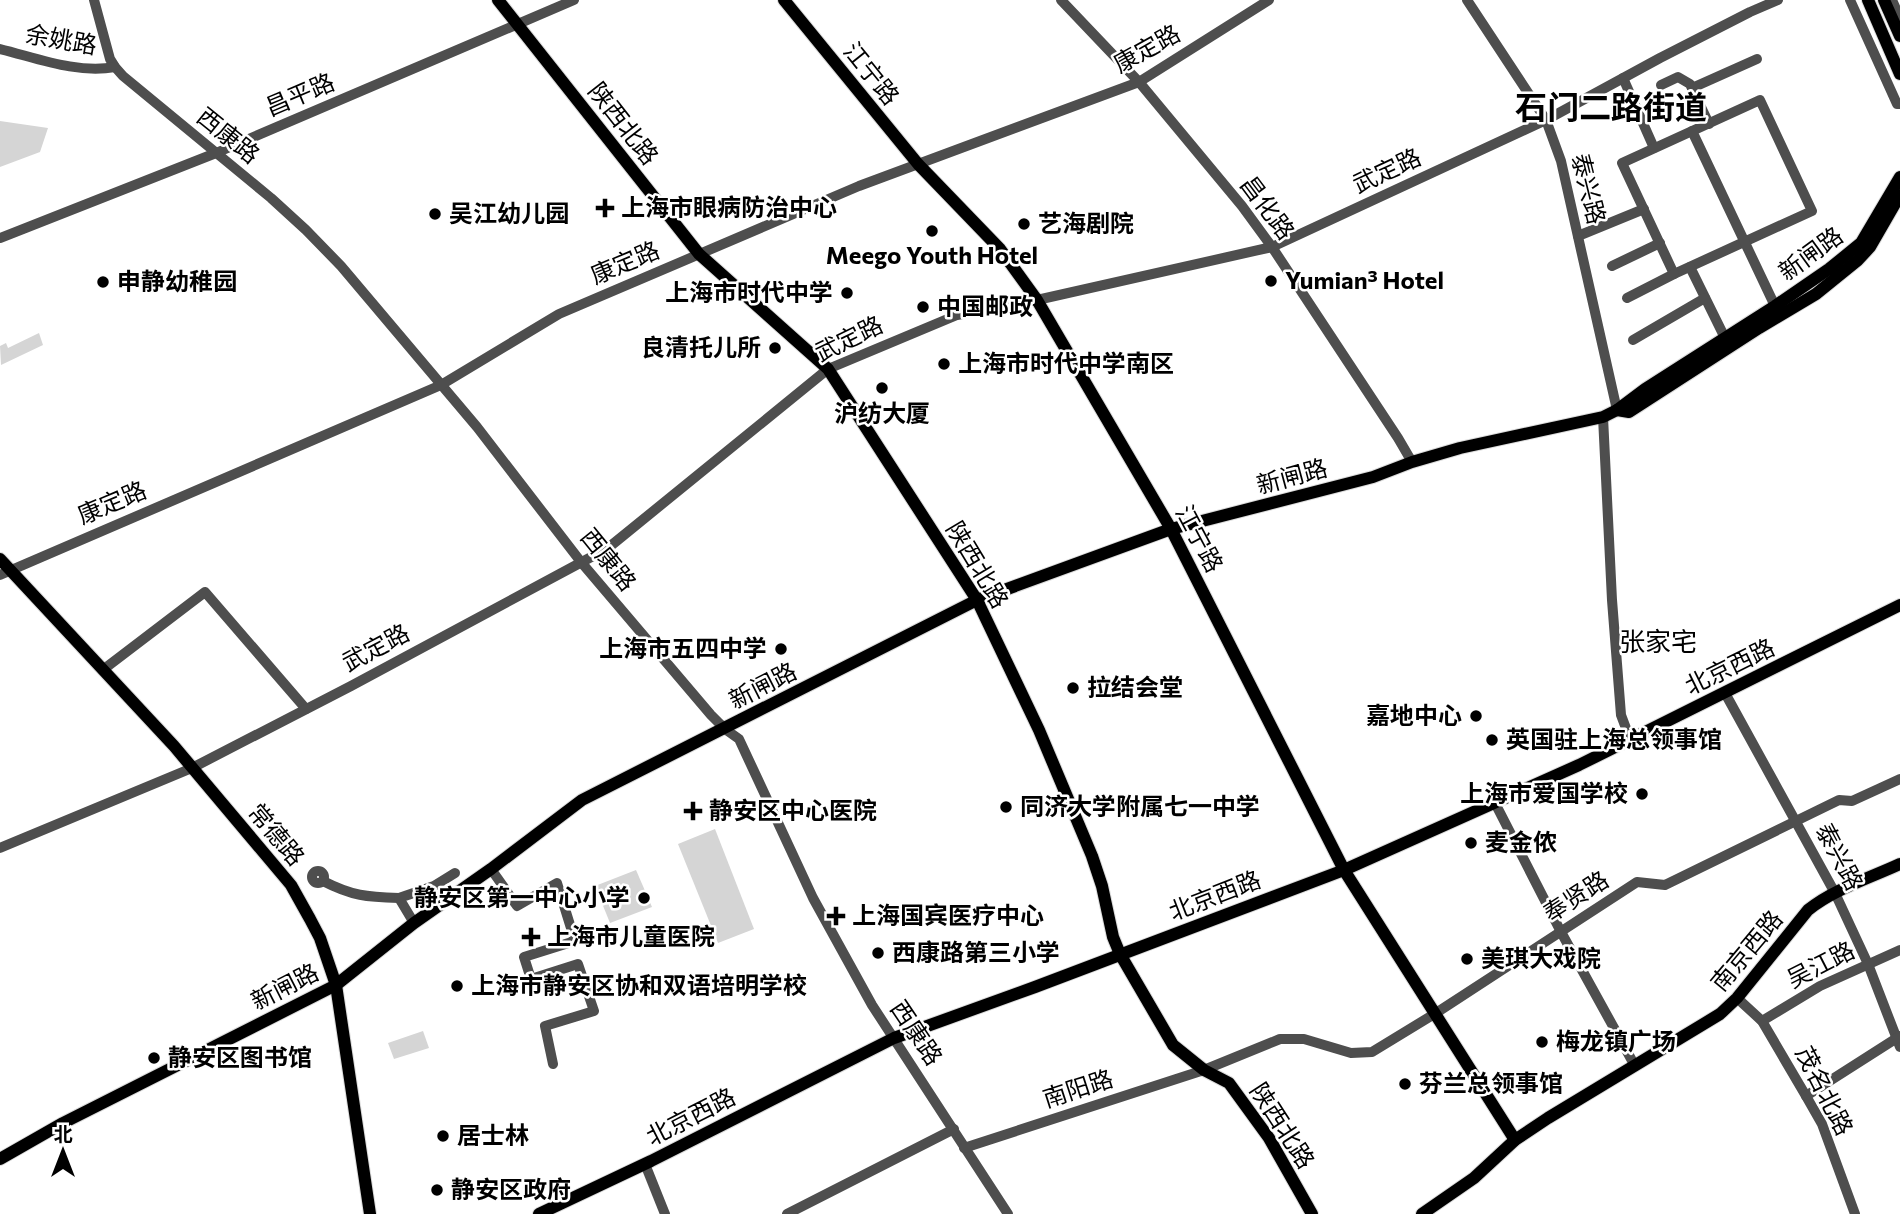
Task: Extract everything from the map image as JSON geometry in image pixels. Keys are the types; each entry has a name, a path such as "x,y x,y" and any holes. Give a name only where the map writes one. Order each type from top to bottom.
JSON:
{"main road":[{"name":"陕西北路","path":"498,0 699,254 828,369 977,600 1039,730 1092,856 1120,954 1173,1045 1205,1070 1228,1083 1276,1149 1312,1214"},
{"name":"江宁路","path":"784,0 918,164 1000,249 1037,300 1171,529 1345,870 1515,1140"},
{"path":"1868,0 1900,74"},
{"path":"1884,0 1900,36"},
{"name":"新闸路","path":"0,1159 63,1123 336,985 414,923 582,800 977,600 1171,529 1373,477 1460,448 1603,417 1617,410 1829,269 1861,243 1900,177"},
{"name":"新闸路","path":"1617,410 1629,412 1816,293 1858,260 1900,195"},
{"name":"常德路","path":"0,558 5,572 174,746 291,885 320,938 336,985 370,1214"},
{"name":"北京西路","path":"540,1214 894,1038 1345,870 1579,765 1900,606"},
{"name":"南京西路","path":"1422,1214 1474,1178 1515,1140 1720,1014 1737,998 1816,904 1900,864"}],"street":[{"name":"西康路","path":"94,0 110,59 115,67 271,198 341,267 477,427 581,562 711,715 739,739 813,898 872,1005 1008,1214"},
{"name":"昌平路","path":"0,238 216,153 574,0"},
{"name":"昌化路","path":"1061,0 1139,82 1242,206 1272,247 1412,462"},
{"name":"康定路","path":"5,572 441,385 559,314 859,186 1139,82 1269,0"},
{"name":"泰兴路","path":"1466,0 1546,120 1562,161 1617,410"},
{"name":"武定路","path":"0,848 192,768 608,548 828,369 948,318 1272,247 1546,120 1727,24 1778,0"},
{"path":"1850,0 1897,104 1900,104"},
{"path":"1892,0 1900,18"},
{"name":"余姚路","path":"0,49 84,69 115,67"},
{"path":"1692,88 1757,59"},
{"path":"1661,85 1678,77 1690,84 1709,124"},
{"path":"1623,78 1654,148"},
{"path":"1627,298 1812,211 1760,100 1622,163 1674,274"},
{"path":"1692,131 1774,306"},
{"path":"1578,236 1644,209"},
{"path":"1612,265 1660,243"},
{"path":"1690,267 1725,338"},
{"path":"1633,340 1705,298"},
{"path":"1603,417 1621,715 1630,739"},
{"path":"104,669 205,592 306,709"},
{"name":"泰兴路","path":"1725,693 1835,893 1868,964 1899,1041"},
{"name":"奉贤路","path":"1205,1070 1280,1039 1304,1039 1351,1053 1372,1052 1637,882 1665,885 1839,800 1852,801 1900,779"},
{"path":"1495,803 1561,932 1635,1066"},
{"path":"491,869 517,906 557,883 576,941 524,957 531,979 578,964 594,1011 545,1026 553,1064"},
{"path":"323,881 340,890 365,897 399,898 434,886 455,873"},
{"path":"399,898 414,923"},
{"name":"吴江路","path":"1762,1021 1820,986 1900,950"},
{"name":"茂名北路","path":"1737,998 1762,1021 1807,1096 1822,1125 1855,1214"},
{"path":"1807,1096 1899,1041"},
{"name":"南阳路","path":"964,1147 1205,1070"},
{"path":"786,1214 954,1129"},
{"path":"645,1164 665,1214"}],"shaded area":[{"path":"0,121 48,128 40,152 0,167"},
{"path":"39,333 43,345 1,365 0,346 6,343 8,348"},
{"path":"715,829 754,929 718,943 678,844"},
{"path":"636,870 652,907 610,923 595,886"},
{"path":"423,1031 429,1048 394,1059 388,1043"}],"place":[{"name":"上海市眼病防治中心","path":"605,208"},
{"name":"吴江幼儿园","path":"435,214"},
{"name":"艺海剧院","path":"1024,224"},
{"name":"Meego Youth Hotel","path":"932,231"},
{"name":"Yumian³ Hotel","path":"1271,281"},
{"name":"申静幼稚园","path":"103,282"},
{"name":"上海市时代中学","path":"847,293"},
{"name":"中国邮政","path":"923,307"},
{"name":"良清托儿所","path":"775,348"},
{"name":"上海市时代中学南区","path":"944,364"},
{"name":"沪纺大厦","path":"882,388"},
{"name":"上海市五四中学","path":"781,649"},
{"name":"拉结会堂","path":"1073,688"},
{"name":"嘉地中心","path":"1476,716"},
{"name":"英国驻上海总领事馆","path":"1492,740"},
{"name":"上海市爱国学校","path":"1642,794"},
{"name":"同济大学附属七一中学","path":"1006,807"},
{"name":"静安区中心医院","path":"693,811"},
{"name":"麦金侬","path":"1471,843"},
{"name":"静安区第一中心小学","path":"644,898"},
{"name":"上海国宾医疗中心","path":"836,916"},
{"name":"上海市儿童医院","path":"531,937"},
{"name":"西康路第三小学","path":"878,953"},
{"name":"美琪大戏院","path":"1467,959"},
{"name":"上海市静安区协和双语培明学校","path":"457,986"},
{"name":"梅龙镇广场","path":"1542,1042"},
{"name":"静安区图书馆","path":"154,1058"},
{"name":"芬兰总领事馆","path":"1405,1084"},
{"name":"居士林","path":"443,1136"},
{"name":"静安区政府","path":"437,1190"}],"district":[{"name":"石门二路街道","path":"1611,108"},
{"name":"张家宅","path":"1658,642"}]}
